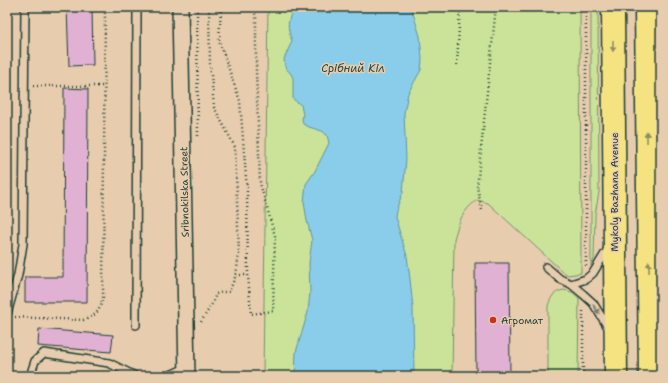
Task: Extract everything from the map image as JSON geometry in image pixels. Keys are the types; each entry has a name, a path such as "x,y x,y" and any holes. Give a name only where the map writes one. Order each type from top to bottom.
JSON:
{"highway":[{"name":"Mykoly Bazhana Avenue","path":"613,7 616,376"},
{"path":"646,7 650,376"}],"street":[{"name":"Sribnokilska Street","path":"180,7 187,371"}],"lane":[{"path":"7,314 18,275 22,249 25,7"},
{"path":"136,325 137,7"},
{"path":"571,284 586,279 593,273 614,237"},
{"path":"546,267 560,279 571,284 593,303 616,339"},
{"path":"30,376 35,361 44,353 109,363 135,376"},
{"path":"168,376 187,371"}],"path":[{"path":"15,317 83,320 96,314 103,297 105,7"},
{"path":"201,322 216,294 229,292 236,275 239,254 235,147 214,107 210,64 209,7"},
{"path":"221,7 219,41 240,101 247,190 248,275 251,314 273,311 275,236 260,183 256,71 256,16 253,7"},
{"path":"457,65 460,7"},
{"path":"482,210 477,187 496,7"},
{"path":"586,7 586,279"},
{"path":"25,86 104,86"},
{"path":"236,275 248,275"},
{"path":"583,376 584,294"}],"green space":[{"path":"268,7 580,7 581,273 568,275 562,271 488,203 477,200 464,212 454,239 452,376 263,376"},
{"path":"591,7 598,7 599,192 595,215 594,259 591,266"},
{"path":"564,290 572,292 579,298 578,376 548,376 548,306 553,295"}],"water":[{"name":"Срібний Кіл","path":"293,7 411,7 420,36 422,59 421,70 408,93 404,113 406,159 403,192 395,217 407,256 410,279 413,308 414,376 295,376 296,352 308,312 310,292 309,263 312,240 304,202 306,184 315,171 329,143 327,135 322,131 303,124 301,105 293,99 293,78 285,67 284,59 292,41 288,24"}],"building":[{"path":"67,7 92,7 93,65 69,66"},
{"path":"64,88 88,89 87,302 25,302 25,277 63,277"},
{"name":"Агромат","path":"475,263 509,263 510,376 476,376"},
{"path":"39,329 113,335 111,352 38,346"}],"place":[{"name":"Агромат","path":"493,320"}]}
